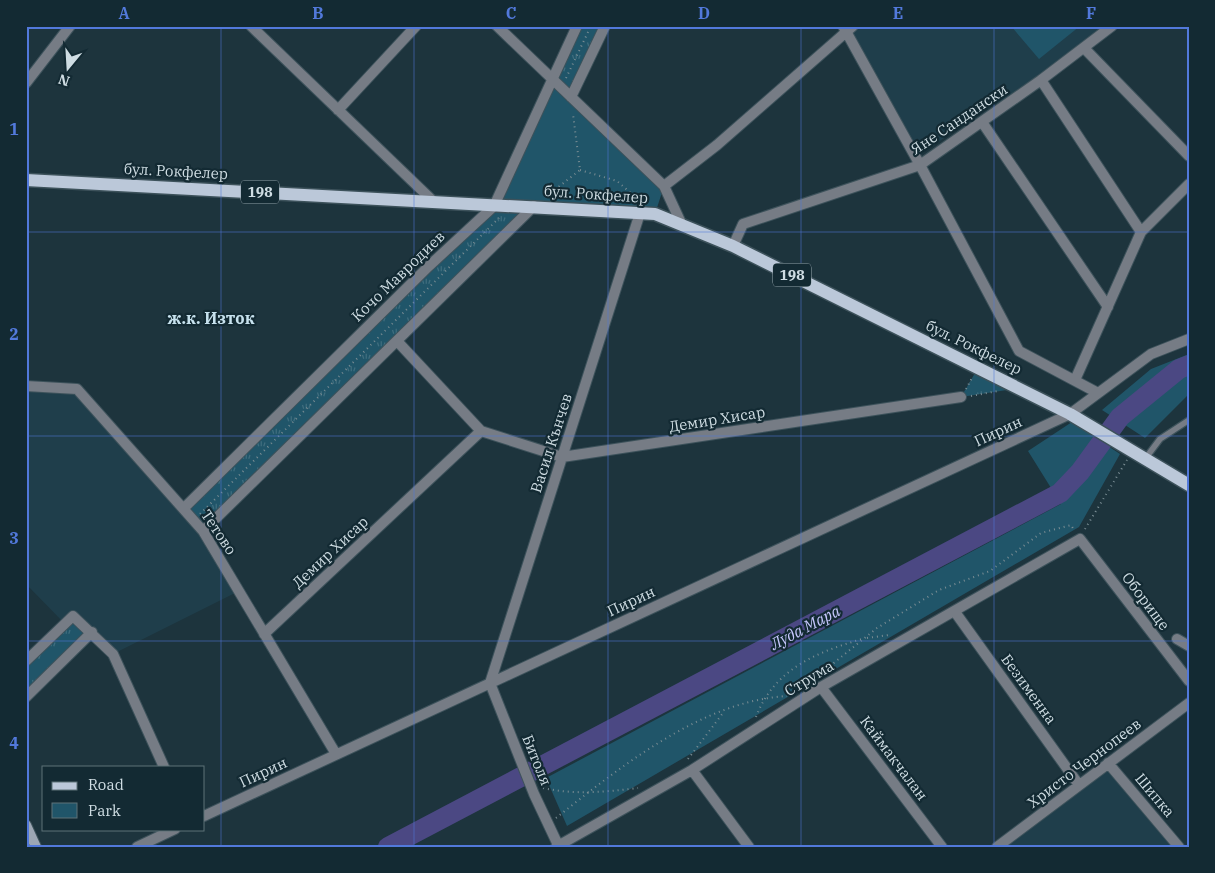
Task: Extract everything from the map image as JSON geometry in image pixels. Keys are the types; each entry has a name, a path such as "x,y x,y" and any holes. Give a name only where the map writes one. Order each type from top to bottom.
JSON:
{"main road":[{"name":"бул. Рокфелер","path":"26,180 655,214 733,246 1070,414 1189,485"},
{"path":"26,825 36,847"}],"street":[{"path":"26,83 70,26"},
{"path":"251,26 433,201"},
{"path":"338,110 416,26"},
{"path":"496,26 664,186 682,225"},
{"name":"Кочо Мавродиев","path":"184,508 429,266 494,206 558,84 577,26"},
{"path":"571,97 605,26"},
{"name":"Яне Сандански","path":"733,246 743,224 920,165 1041,80 1112,26"},
{"path":"664,186 717,145 847,29 1018,351 1098,393"},
{"path":"1084,48 1189,156"},
{"path":"1041,80 1141,232"},
{"path":"982,122 1108,307"},
{"path":"1075,380 1141,232 1189,184"},
{"path":"203,531 534,206"},
{"name":"Васил Кънчев","path":"490,683 640,213"},
{"name":"Пирин","path":"205,816 1070,414 1151,354 1189,339"},
{"name":"Демир Хисар","path":"397,341 481,430 562,458 961,397"},
{"name":"Тетово","path":"26,386 77,389 184,508 203,531 336,754"},
{"name":"Демир Хисар","path":"264,634 481,430"},
{"name":"Струма","path":"557,846 688,766 750,733 821,687 1080,539"},
{"name":"Оборище","path":"1080,539 1189,681"},
{"name":"Безименна","path":"955,612 1079,785"},
{"path":"26,661 74,616 113,654 164,766"},
{"path":"26,697 92,632"},
{"path":"1177,639 1189,646"},
{"name":"Битоля","path":"490,683 557,846"},
{"name":"Каймакчалан","path":"821,687 942,847"},
{"name":"Христо Чернопеев","path":"997,847 1189,703"},
{"name":"Шипка","path":"1108,763 1178,847"},
{"path":"688,766 749,847"},
{"path":"137,847 173,830"}],"lane":[{"path":"1145,459 1160,439 1189,420"}],"path":[{"path":"558,84 591,26"},
{"path":"571,97 580,170"},
{"path":"534,206 580,170"},
{"path":"580,170 617,181 655,214"},
{"path":"194,520 511,206"},
{"path":"429,266 451,288"},
{"path":"376,319 397,341"},
{"path":"961,397 978,368"},
{"path":"307,387 328,409"},
{"path":"961,397 1000,391"},
{"path":"821,687 830,666 865,638 939,590 990,571 1041,533 1071,525 1080,539 1132,452"},
{"path":"237,456 258,478"},
{"path":"750,733 763,698 790,671 814,655 865,638 893,634"},
{"path":"548,824 626,763 673,734 723,712 763,698 809,695"},
{"path":"688,766 723,712"},
{"path":"533,789 588,793 638,788"}],"shaded area":[{"path":"853,26 1107,26 1038,78 979,114 918,156 846,33"},
{"path":"26,386 77,389 184,508 239,591 113,654 92,632 65,624 26,584"},
{"path":"1108,763 1179,847 997,847"}],"green space":[{"path":"577,26 605,26 571,97 554,81"},
{"path":"1011,26 1080,26 1039,59"},
{"path":"554,81 664,186 655,214 494,206"},
{"path":"494,206 534,206 203,531 184,508"},
{"path":"1189,354 1189,394 1145,438 1102,410 1151,369"},
{"path":"978,368 1019,388 961,397"},
{"path":"1072,422 1120,454 1079,527 567,826 546,778 1061,504 1028,451"},
{"path":"73,616 92,632 26,697 26,661"}],"waterway":[{"name":"Луда Мара","path":"388,847 1060,493 1080,472 1120,417 1179,369 1189,365"}],"district":[{"name":"ж.к. Изток","path":"211,318"}]}
